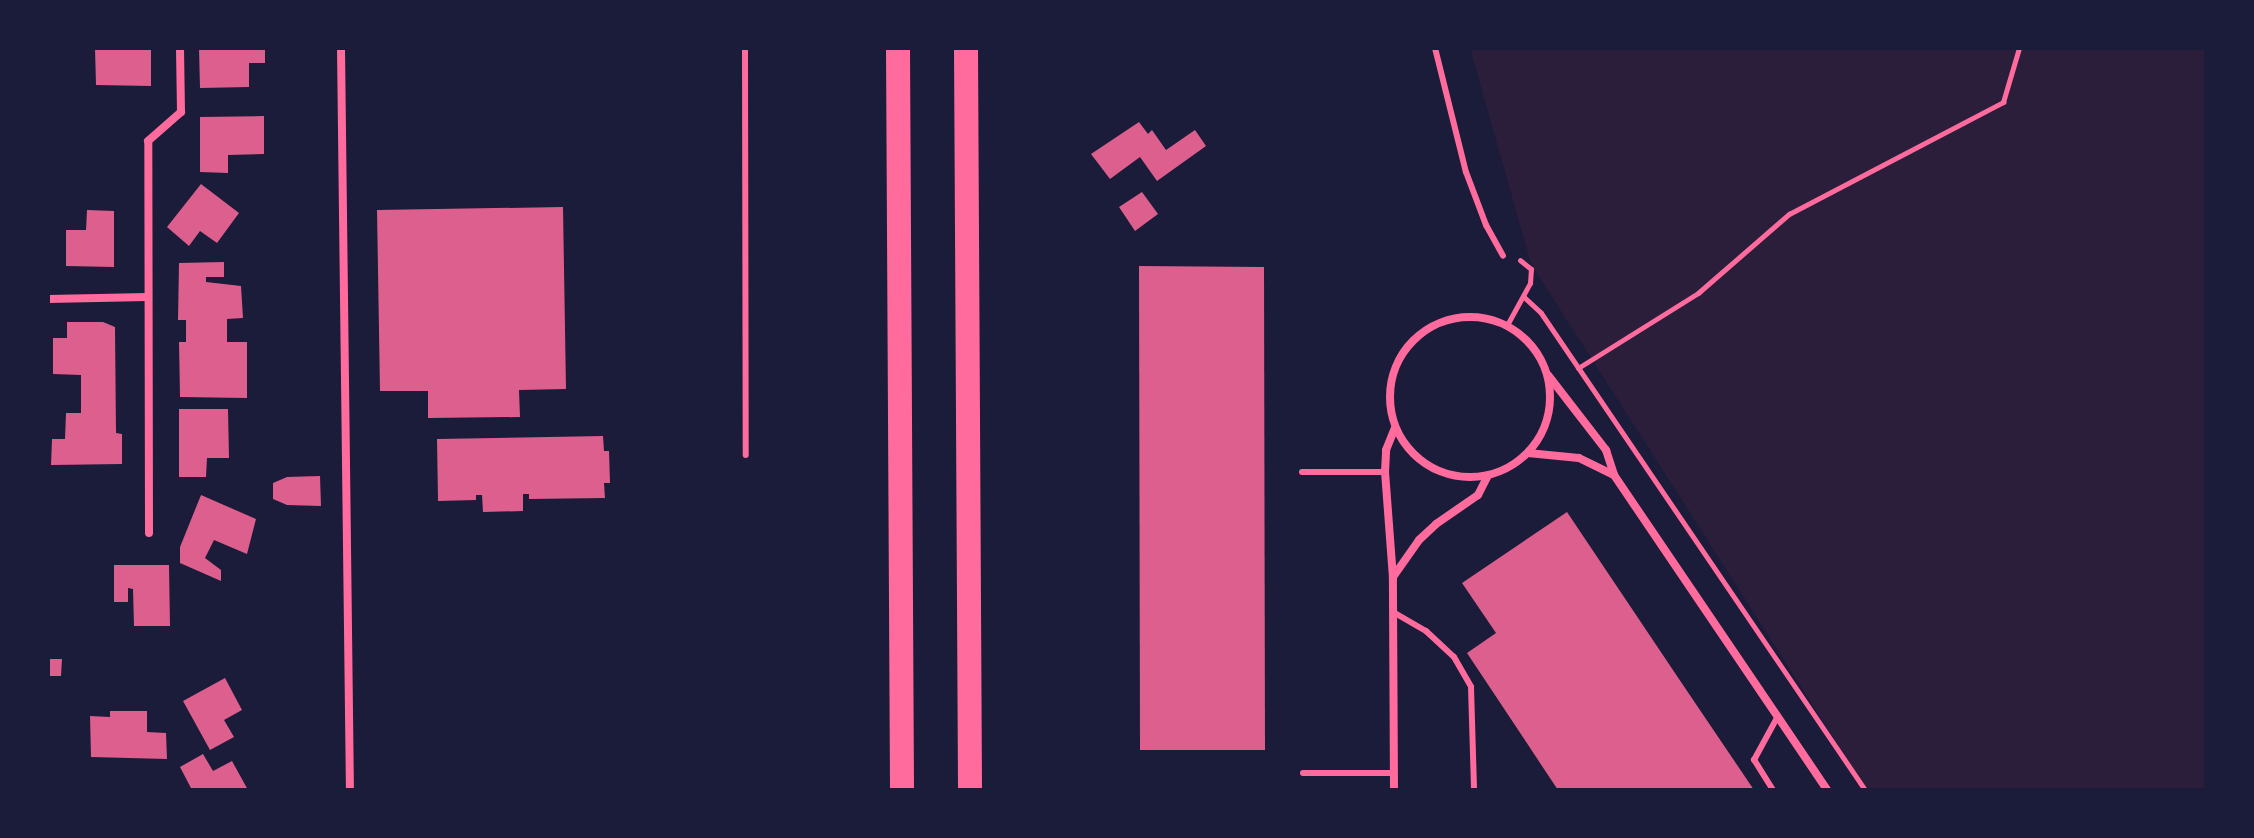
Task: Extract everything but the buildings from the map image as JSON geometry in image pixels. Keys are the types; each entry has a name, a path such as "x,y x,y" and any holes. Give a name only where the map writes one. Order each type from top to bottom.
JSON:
{"highway":[{"path":"898,48 902,790"},
{"path":"966,48 970,790"}],"street":[{"path":"149,533 148,141 181,112 180,48"},
{"path":"341,48 350,790"},
{"path":"48,299 148,297"},
{"path":"1547,374 1551,395 1541,437 1528,453 1509,468 1487,477 1458,477 1432,469 1410,451 1395,428 1389,400 1392,372 1405,348 1426,329 1452,318 1480,317 1507,325 1531,346 1547,374 1606,450 1614,475 1827,790"},
{"path":"1394,790 1393,578 1385,472 1386,450 1395,428"},
{"path":"1528,453 1579,458 1614,475"},
{"path":"1393,578 1419,540 1436,524 1478,495 1487,477"}],"lane":[{"path":"745,48 746,455"},
{"path":"1435,48 1466,172 1486,225 1503,256"},
{"path":"1302,472 1385,472"},
{"path":"1393,612 1426,631 1454,657 1471,687 1474,790"},
{"path":"1773,790 1754,760 1778,716"},
{"path":"1303,773 1394,773"}],"path":[{"path":"1578,368 1698,293 1789,214 2003,102 2019,48"},
{"path":"1507,325 1524,297 1531,269"},
{"path":"1524,297 1541,313 1865,790"}],"shaded area":[{"path":"1470,48 2206,48 2206,790 1867,790 1531,264"}]}
